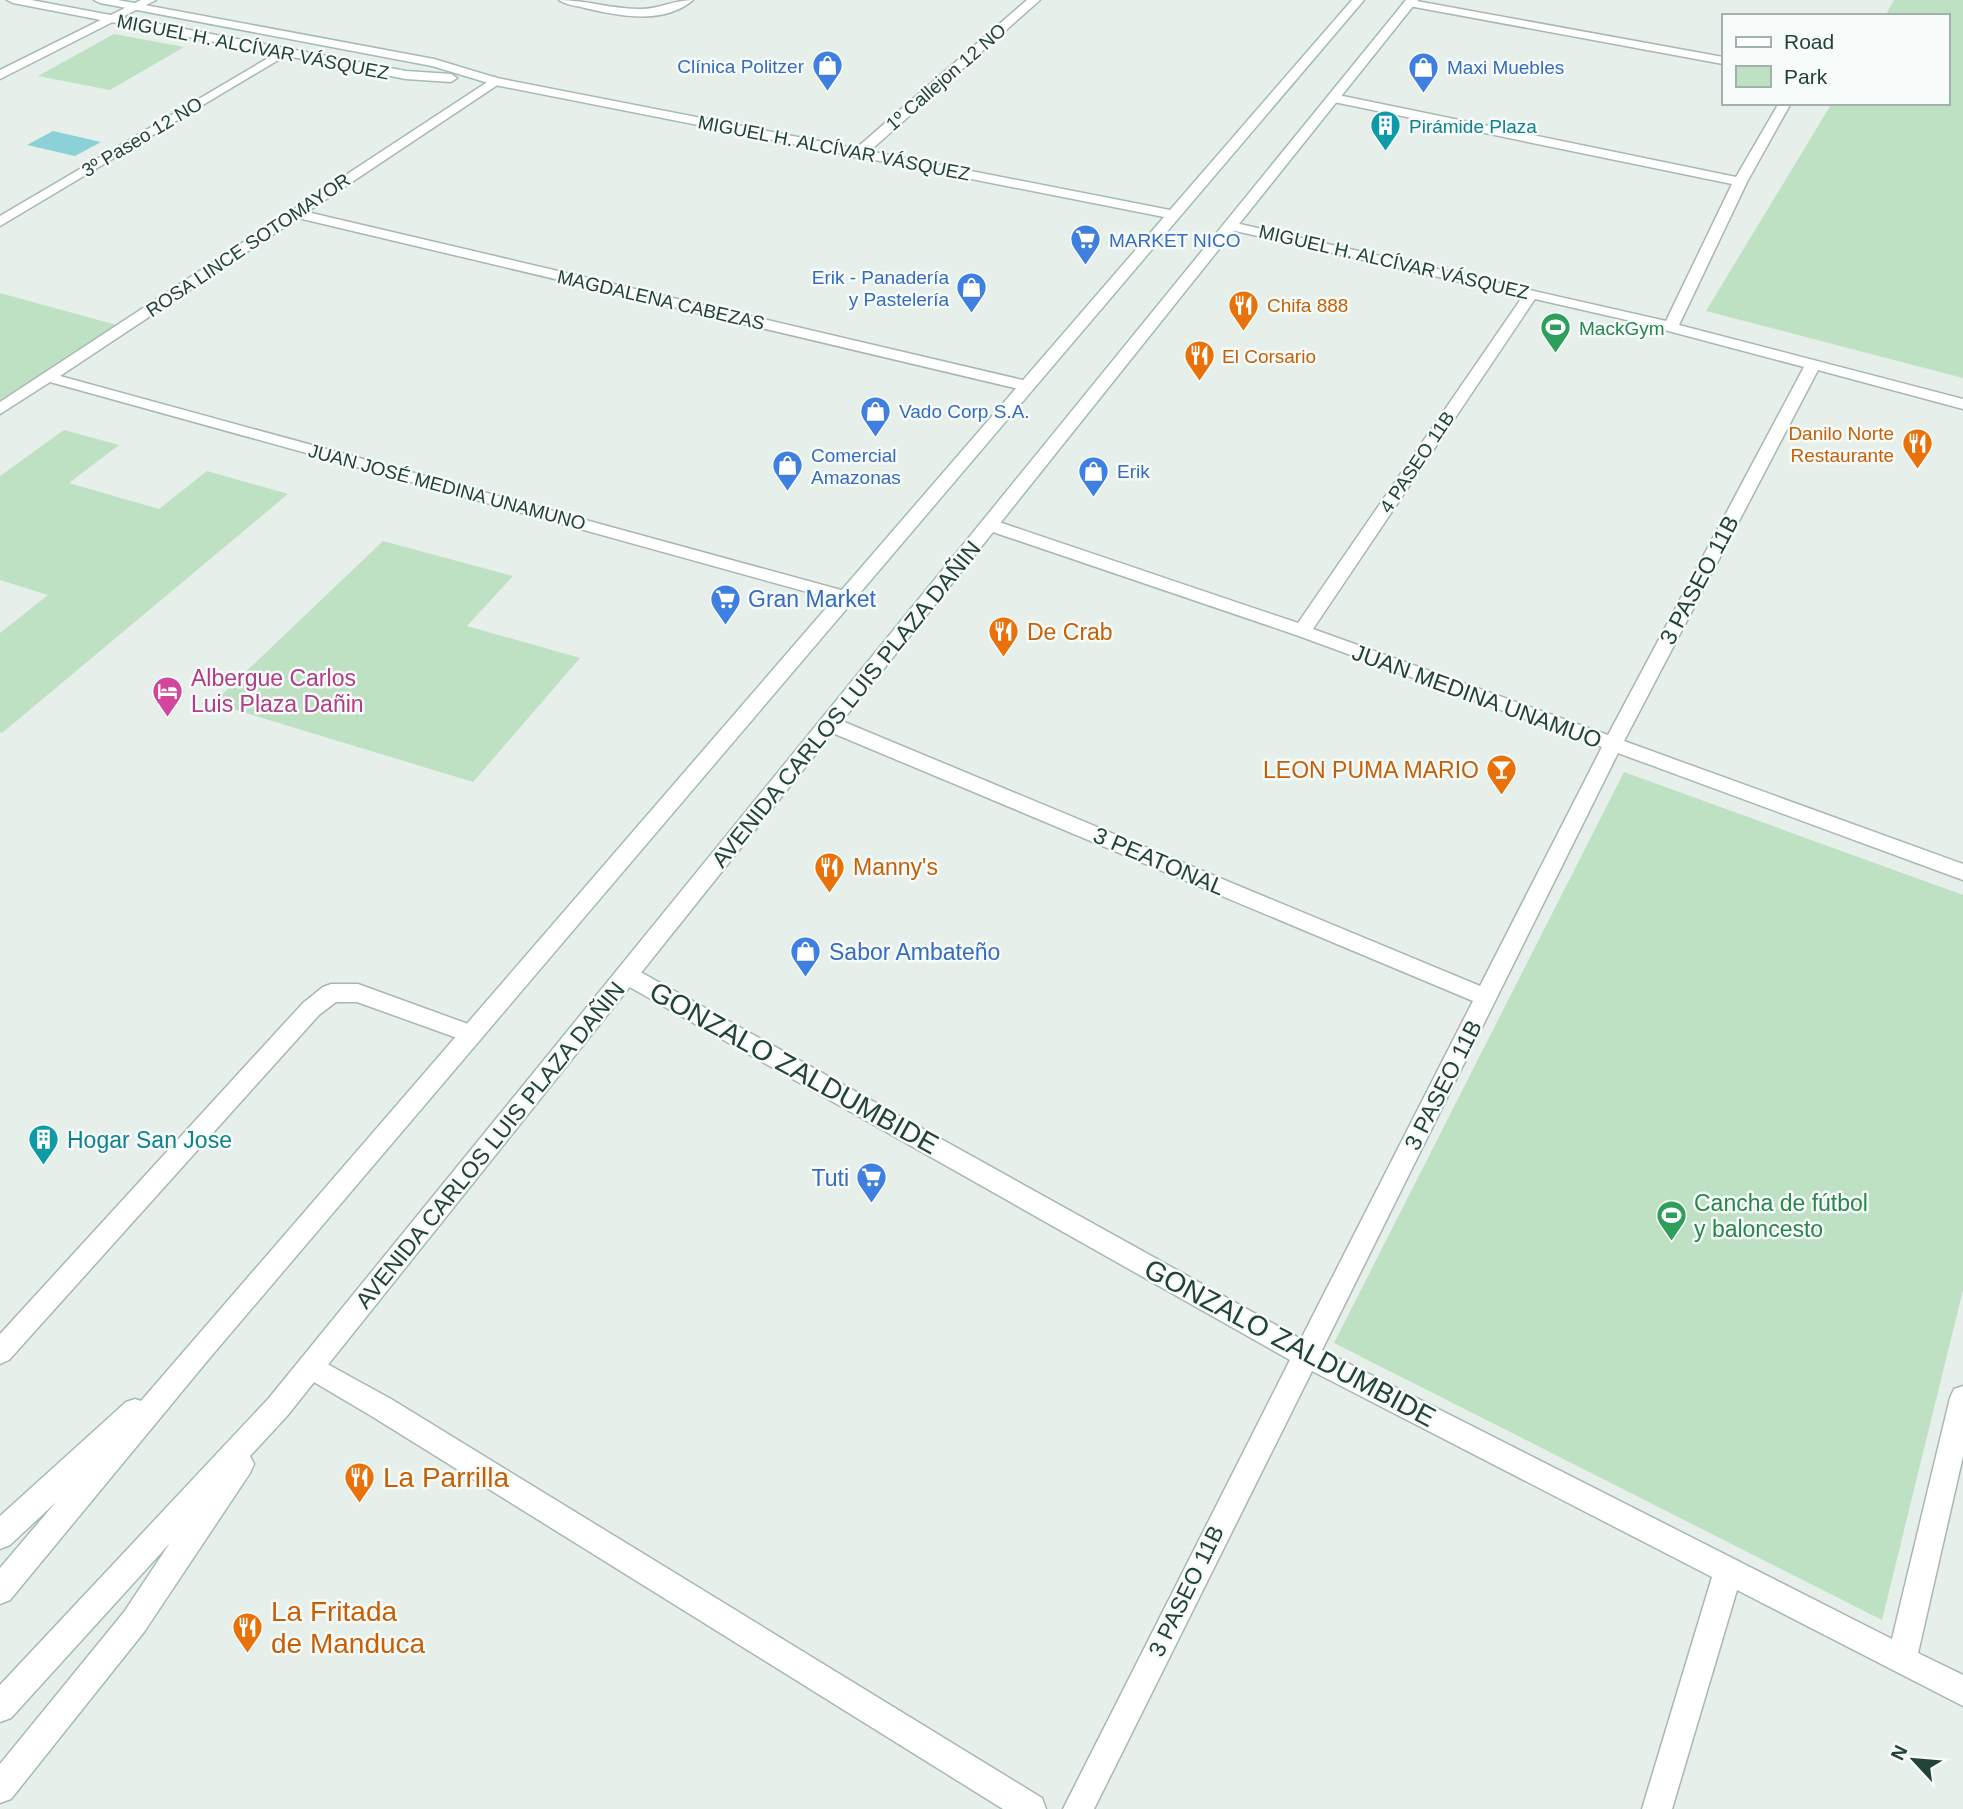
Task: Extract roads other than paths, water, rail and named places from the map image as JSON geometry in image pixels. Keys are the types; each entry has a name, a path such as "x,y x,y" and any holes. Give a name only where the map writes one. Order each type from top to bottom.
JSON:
{"street":[{"name":"MIGUEL H. ALCÍVAR VÁSQUEZ","path":"13,0 406,75 495,81"},
{"name":"MIGUEL H. ALCÍVAR VÁSQUEZ","path":"100,0 434,63 495,81 1174,215"},
{"path":"0,75 107,19 150,0"},
{"path":"565,0 636,14 657,13 687,0"},
{"name":"1º Callejon 12 NO","path":"858,154 1034,0"},
{"path":"0,1590 199,1352 1358,0"},
{"path":"1411,2 1722,61"},
{"name":"AVENIDA CARLOS LUIS PLAZA DAÑIN","path":"0,1707 278,1407 1411,2"},
{"name":"3º Paseo 12 NO","path":"0,222 284,53"},
{"name":"ROSA LINCE SOTOMAYOR","path":"0,409 495,81"},
{"path":"1333,98 1740,182"},
{"path":"1670,327 1740,182 1784,105"},
{"name":"MAGDALENA CABEZAS","path":"295,214 1027,386"},
{"name":"MIGUEL H. ALCÍVAR VÁSQUEZ","path":"1231,226 1532,293 1963,404"},
{"name":"4 PASEO 11B","path":"1302,632 1532,293"},
{"name":"3 PASEO 11B","path":"1078,1809 1304,1354 1487,998 1612,746 1813,365"},
{"name":"JUAN JOSÉ MEDINA UNAMUNO","path":"48,377 846,597"},
{"name":"JUAN MEDINA UNAMUO","path":"990,525 1302,632 1963,871"},
{"name":"3 PEATONAL","path":"830,724 1487,998"},
{"name":"GONZALO ZALDUMBIDE","path":"627,975 1304,1354 1963,1691"},
{"path":"0,1352 301,1019 331,993 358,993 471,1034"},
{"path":"0,1535 199,1352"},
{"path":"311,1367 382,1408 1031,1809"},
{"path":"1902,1660 1963,1398"},
{"name":"AVENIDA CARLOS LUIS PLAZA DAÑIN","path":"0,1788 134,1622 278,1407"},
{"path":"1657,1809 1728,1571"}],"water":[{"path":"53,131 101,142 75,156 27,145"}],"place":[{"name":"Clínica Politzer","path":"827,93"},
{"name":"Maxi Muebles","path":"1424,94"},
{"name":"Pirámide Plaza","path":"1386,153"},
{"name":"MARKET NICO","path":"1086,267"},
{"name":"Erik - Panadería y Pastelería","path":"972,315"},
{"name":"Chifa 888","path":"1244,332"},
{"name":"MackGym","path":"1556,355"},
{"name":"El Corsario","path":"1199,383"},
{"name":"Vado Corp S.A.","path":"876,438"},
{"name":"Danilo Norte Restaurante","path":"1917,471"},
{"name":"Comercial Amazonas","path":"788,493"},
{"name":"Erik","path":"1094,498"},
{"name":"Gran Market","path":"725,626"},
{"name":"De Crab","path":"1004,659"},
{"name":"Albergue Carlos Luis Plaza Dañin","path":"168,718"},
{"name":"LEON PUMA MARIO","path":"1502,797"},
{"name":"Manny's","path":"830,894"},
{"name":"Sabor Ambateño","path":"806,979"},
{"name":"Hogar San Jose","path":"44,1167"},
{"name":"Tuti","path":"872,1205"},
{"name":"Cancha de fútbol y baloncesto","path":"1671,1243"},
{"name":"La Parrilla","path":"360,1504"},
{"name":"La Fritada de Manduca","path":"248,1654"}]}
